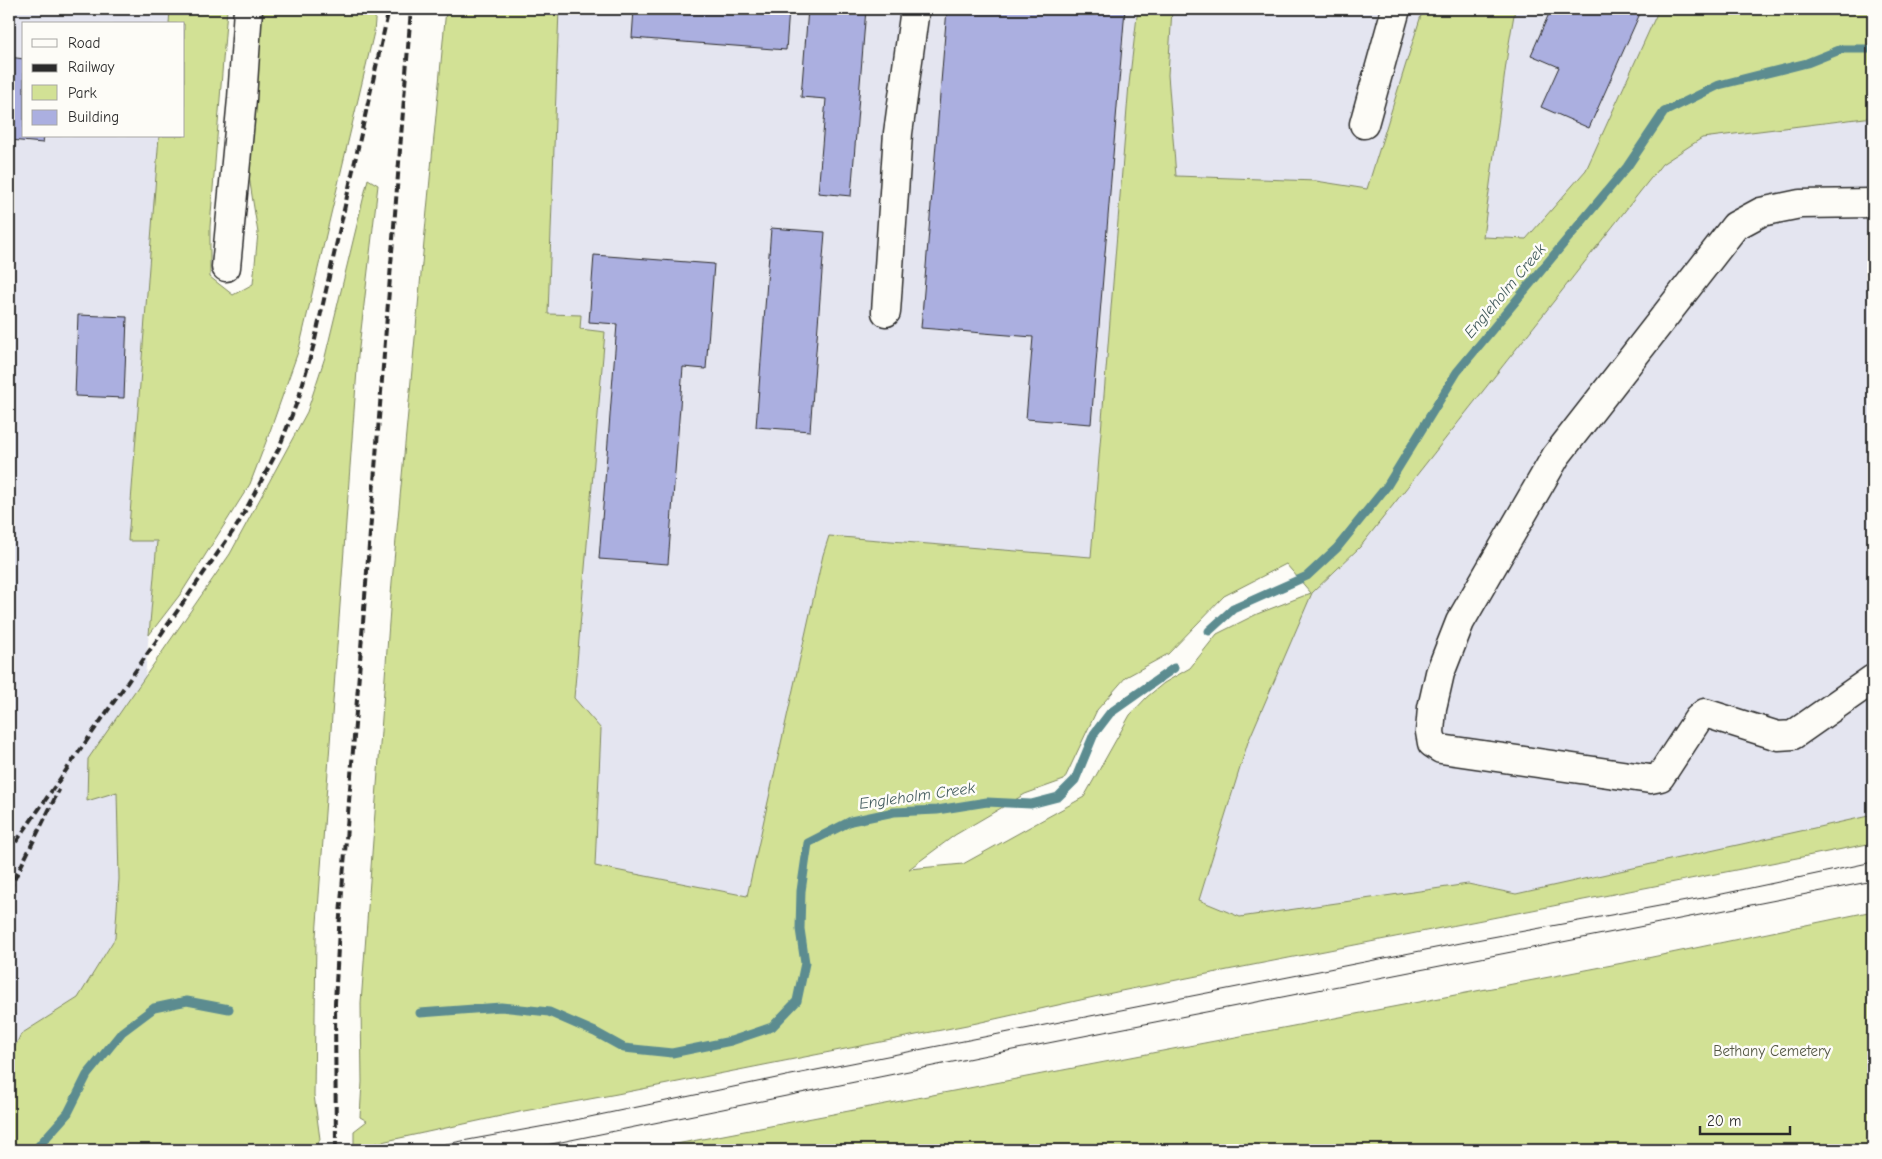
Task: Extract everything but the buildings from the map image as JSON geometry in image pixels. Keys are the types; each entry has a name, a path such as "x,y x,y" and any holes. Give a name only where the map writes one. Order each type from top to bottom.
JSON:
{"lane":[{"path":"226,267 242,99 248,9"},
{"path":"886,312 898,133 915,9"},
{"path":"1364,124 1396,9"},
{"path":"1873,203 1800,204 1761,212 1735,226 1556,456 1460,622 1440,673 1432,708 1430,732 1432,743 1441,750 1650,779 1660,776 1698,720 1706,713 1778,736 1793,735 1873,679"}],"shaded area":[{"path":"9,9 170,9 169,22 22,22 22,138 159,138 128,541 157,541 145,677 88,760 117,792 119,879 115,938 78,998 21,1034 9,1059"},
{"path":"559,9 1141,9 1137,16 1129,84 1091,557 986,549 823,555 748,896 595,867 601,729 574,698 605,332 580,329 581,316 548,314"},
{"path":"1172,9 1423,9 1367,189 1316,181 1176,176 1168,75"},
{"path":"1515,9 1659,9 1586,170 1526,239 1483,237"},
{"path":"1873,117 1873,815 1516,894 1468,884 1240,917 1199,900 1248,742 1312,593 1360,547 1662,164 1702,138"}],"green space":[{"path":"170,9 227,9 210,227 210,277 233,295 253,284 258,233 246,158 259,9 376,9 374,32 299,349 269,434 250,484 182,592 149,635 157,541 128,541 159,138 185,138 185,22 169,22"},
{"path":"446,9 559,9 548,314 581,315 580,329 605,332 574,698 601,729 595,866 747,896 823,555 829,536 1091,557 1129,84 1137,16 1141,9 1172,9 1168,75 1176,176 1316,181 1367,189 1423,9 1515,9 1483,237 1526,239 1586,170 1659,9 1873,10 1873,117 1702,138 1662,164 1360,547 1312,593 1248,742 1199,900 1240,917 1468,884 1516,894 1873,815 1873,843 1121,991 977,1023 524,1111 354,1148 354,1131 367,1121 360,1117 362,1082 361,1003 392,582","holes":["1286,564 1311,593 1257,614 1217,634 1190,668 1164,683 1130,715 1084,797 963,864 909,869 955,835 1025,794 1064,780 1097,710 1126,677 1168,654 1224,596"]},
{"path":"368,179 378,185 358,356 316,937 314,1095 320,1139 315,1150 9,1150 9,1059 21,1034 78,998 115,938 119,879 117,792 87,801 88,759 230,554 307,412 325,357"},
{"name":"Bethany Cemetery","path":"1873,911 1873,1150 645,1150 1633,961"}],"waterway":[{"name":"Engleholm Creek","path":"1209,631 1233,609 1307,576 1337,548 1387,486 1457,372 1627,167 1664,112 1719,85 1807,63 1842,49 1873,49"},
{"name":"Engleholm Creek","path":"420,1013 501,1007 549,1012 595,1032 624,1048 672,1053 731,1041 772,1027 797,1001 805,963 800,929 801,891 808,843 851,821 894,812 937,810 987,802 1031,804 1058,797 1075,780 1094,734 1110,713 1174,668"},
{"name":"Engleholm Creek","path":"35,1150 68,1113 87,1075 122,1032 154,1008 187,1001 229,1009"}],"tram line":[{"path":"413,1150 556,1124 791,1075 1476,940 1708,897 1873,862"},
{"path":"522,1150 987,1055 1873,881"}],"railway":[{"path":"9,852 238,524 279,448 299,397 314,344 389,9"},
{"path":"336,1150 335,1003 339,929 411,9"},
{"path":"9,890 59,790"}]}
